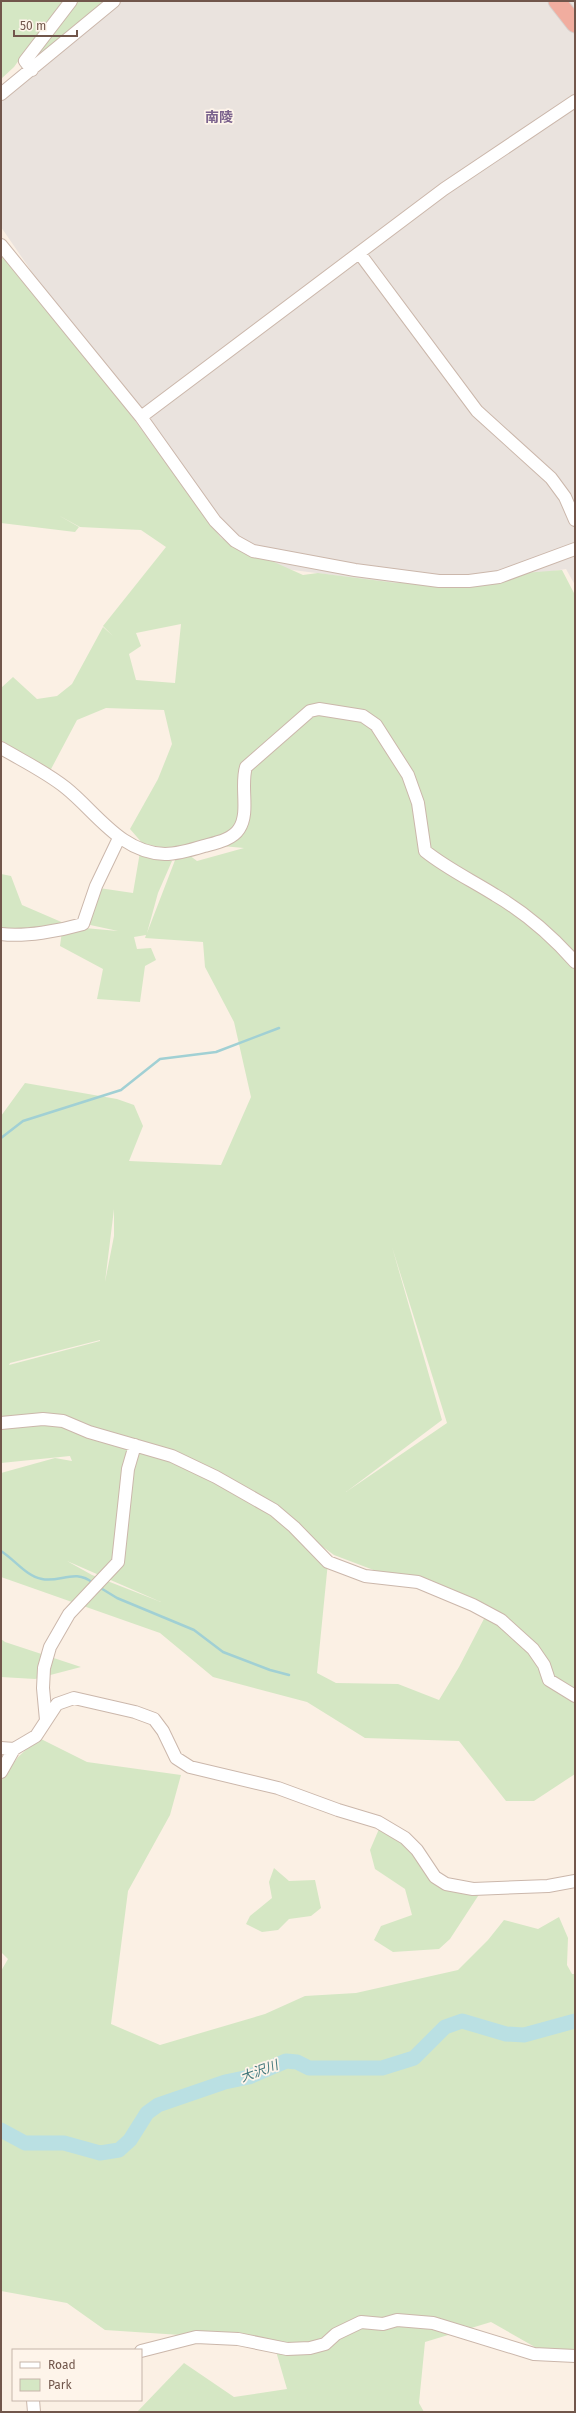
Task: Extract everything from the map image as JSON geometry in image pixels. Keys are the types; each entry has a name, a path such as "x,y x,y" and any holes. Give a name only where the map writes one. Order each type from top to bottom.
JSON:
{"highway":[{"path":"557,1 575,24"}],"street":[{"path":"32,70 25,61 71,1"},
{"path":"1,94 114,1"},
{"path":"141,417 360,254 444,189 575,101"},
{"path":"1,245 141,417 215,521 235,541 253,551 354,570 439,581 461,581 499,578 575,549"},
{"path":"360,254 477,411 551,478 565,497 575,520"},
{"path":"1,748 66,788 119,838 141,848 164,854 176,853 230,837 238,831 242,823 243,776 246,767 303,715 319,709 363,716 376,725 408,775 418,803 424,851 439,862 497,896 558,943 575,962"},
{"path":"1,934 13,935 62,930 82,924 96,886 119,838"},
{"path":"1,1423 43,1419 63,1421 89,1432 172,1456 216,1477 274,1510 294,1527 328,1562 334,1565 365,1576 418,1582 473,1605 501,1620 533,1649 544,1665 549,1680 575,1696"},
{"path":"46,1720 43,1688 44,1668 50,1647 68,1614 118,1562 128,1469 135,1445"},
{"path":"1,1772 14,1749 36,1736 57,1704 74,1698 135,1712 154,1718 162,1730 176,1758 190,1768 278,1788 324,1805 378,1822 397,1832 417,1850 435,1878 458,1888 548,1886 575,1881"},
{"path":"1,1748 14,1749"},
{"path":"142,2351 196,2337 238,2339 287,2349 310,2348 325,2344 336,2334 360,2322 383,2324 397,2320 433,2323 534,2354 575,2356"},
{"path":"33,2401 34,2412"}],"shaded area":[{"path":"110,1 574,1 575,585 566,569 441,589 231,562 1,227 1,95"}],"green space":[{"path":"1,1 110,1 33,67 34,39 14,67 1,79"},
{"path":"1,253 113,391 221,538 303,575 318,573 397,583 562,570 575,595 575,1774 534,1801 506,1801 459,1741 365,1738 307,1702 213,1677 160,1633 1,1577 1,1473 55,1458 72,1461 70,1456 1,1463 1,1116 25,1083 117,1099 134,1105 143,1126 129,1161 221,1165 251,1097 234,1022 205,967 203,942 145,938 146,935 134,937 137,949 151,948 156,960 145,966 140,1002 97,999 103,969 60,946 62,931 1,931 1,874 11,876 22,905 73,927 118,931 81,923 99,888 133,893 140,852 172,861 158,893 147,933 177,855 189,855 197,861 244,848 199,844 173,849 143,844 130,829 158,779 172,744 164,710 106,708 77,720 50,771 1,740 1,688 13,677 37,699 57,696 72,684 103,627 113,636 103,626 166,547 141,530 80,527 58,515 79,527 75,532 1,523","holes":["181,624 175,683 136,680 129,654 141,646 136,633","114,1209 114,1236 105,1282","392,1247 447,1423 346,1492 442,1420","100,1340 100,1341 9,1365 10,1363","293,1525 334,1555 487,1613 459,1667 439,1700 398,1684 336,1683 317,1673 328,1562","67,1561 161,1602 92,1575"]},
{"path":"1,1639 5,1642 81,1667 35,1679 1,1677"},
{"path":"39,1738 87,1762 181,1775 170,1815 128,1891 111,2024 160,2045 265,2014 305,1996 356,1993 458,1970 488,1940 504,1920 538,1929 559,1917 568,1938 567,1965 572,1974 575,1974 575,2358 556,2359 491,2322 425,2342 419,2403 424,2412 137,2412 184,2363 234,2397 287,2389 273,2341 105,2330 67,2303 1,2291 1,1971 8,1959 1,1952 1,1781 18,1757"},
{"path":"379,1829 406,1845 435,1877 480,1893 450,1939 439,1949 393,1952 374,1940 381,1926 412,1915 405,1889 375,1869 370,1850"},
{"path":"274,1868 289,1881 315,1880 321,1908 311,1916 289,1919 278,1930 262,1932 246,1924 250,1916 272,1898 269,1882"}],"waterway":[{"path":"1,1138 23,1121 121,1090 160,1059 216,1052 279,1028"},
{"path":"1,1551 31,1575 36,1577 49,1580 74,1576 86,1579 93,1583"},
{"path":"99,1587 117,1598 194,1630 223,1652 270,1670 289,1675"},
{"name":"大沢川","path":"1,2130 25,2143 64,2143 100,2153 119,2150 130,2140 147,2113 158,2105 225,2082 249,2077 286,2061 297,2062 309,2068 382,2068 414,2058 445,2027 462,2021 506,2034 524,2035 575,2021"}],"district":[{"name":"南陵","path":"219,117"}]}
